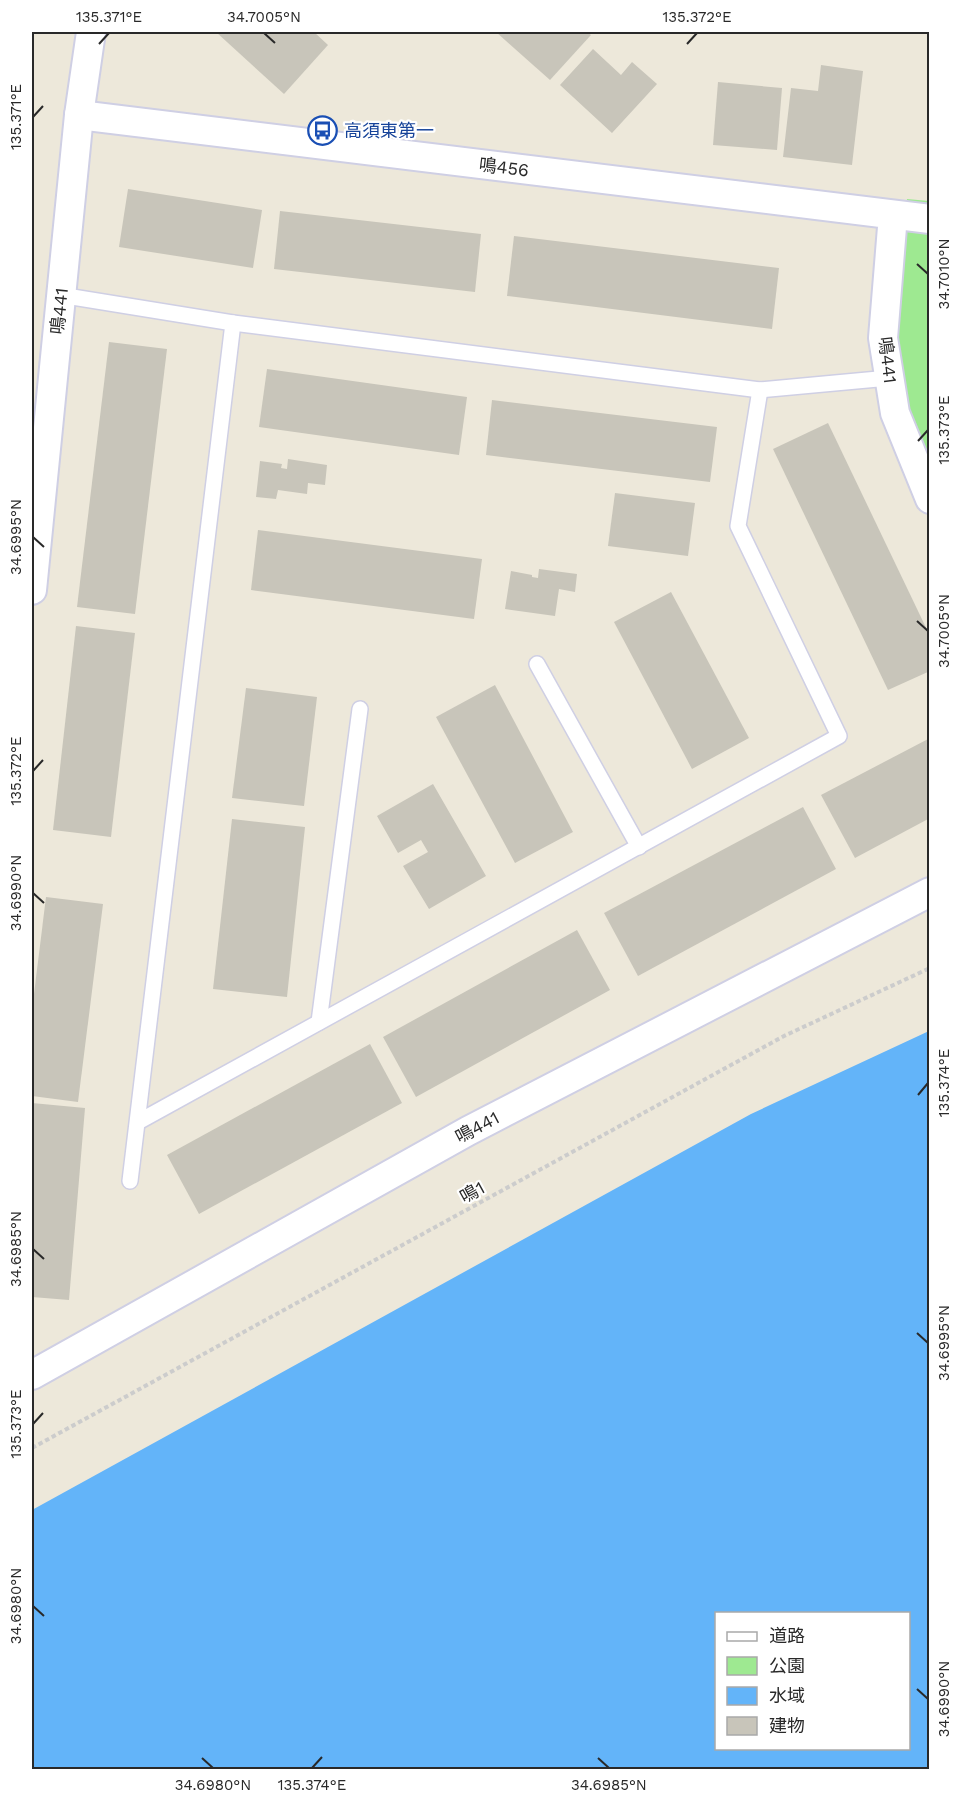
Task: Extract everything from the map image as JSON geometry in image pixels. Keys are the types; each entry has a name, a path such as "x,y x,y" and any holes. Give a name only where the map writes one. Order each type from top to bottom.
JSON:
{"street":[{"name":"鳴441","path":"32,590 79,115 91,32"},
{"name":"鳴456","path":"79,115 930,219"},
{"name":"鳴441","path":"893,215 883,338 895,413 930,499"},
{"name":"鳴441","path":"32,1375 468,1131 930,892"}],"lane":[{"path":"60,295 233,323 760,390 889,378"},
{"path":"130,1181 233,323"},
{"path":"138,1122 840,736 738,526 760,390"},
{"path":"537,664 639,847"},
{"path":"320,1022 360,709"}],"path":[{"name":"鳴1","path":"32,1448 784,1036 930,968"}],"green space":[{"path":"907,199 929,201 929,465 903,403 893,337"}],"water":[{"path":"929,1031 929,1769 32,1769 32,1510 751,1114"}],"building":[{"path":"216,32 314,32 328,45 284,94"},
{"path":"496,32 587,32 591,35 550,80"},
{"path":"593,49 621,75 632,62 657,84 612,133 560,85"},
{"path":"821,65 863,71 852,165 783,157 791,88 818,91"},
{"path":"718,82 782,88 777,150 713,145"},
{"path":"128,189 262,210 253,268 119,247"},
{"path":"280,211 481,234 475,292 274,269"},
{"path":"514,236 779,268 772,329 507,296"},
{"path":"109,342 167,349 135,614 77,607"},
{"path":"267,369 467,397 459,455 259,427"},
{"path":"492,400 717,427 710,482 486,455"},
{"path":"828,423 930,636 930,671 888,690 773,449"},
{"path":"288,459 327,465 325,485 308,483 307,494 278,490 276,499 256,497 260,461 282,464 281,468 287,469"},
{"path":"615,493 695,503 688,556 608,546"},
{"path":"258,530 482,559 474,619 251,590"},
{"path":"539,569 577,574 575,592 559,589 555,616 505,609 511,571 538,578"},
{"path":"671,592 749,738 692,769 614,622"},
{"path":"76,626 135,633 111,837 53,830"},
{"path":"495,685 573,832 515,863 436,717"},
{"path":"246,688 317,697 304,806 232,798"},
{"path":"930,738 930,818 855,858 821,795"},
{"path":"433,784 486,876 429,909 403,866 428,852 421,840 398,853 377,816"},
{"path":"803,807 836,869 638,976 604,913"},
{"path":"232,819 305,827 287,997 213,989"},
{"path":"46,897 103,904 78,1102 32,1096 32,1010"},
{"path":"577,930 610,990 416,1097 383,1037"},
{"path":"370,1044 402,1103 199,1214 167,1155"},
{"path":"32,1103 85,1108 69,1300 32,1297"}],"place":[{"name":"高須東第一","path":"323,130"}]}
